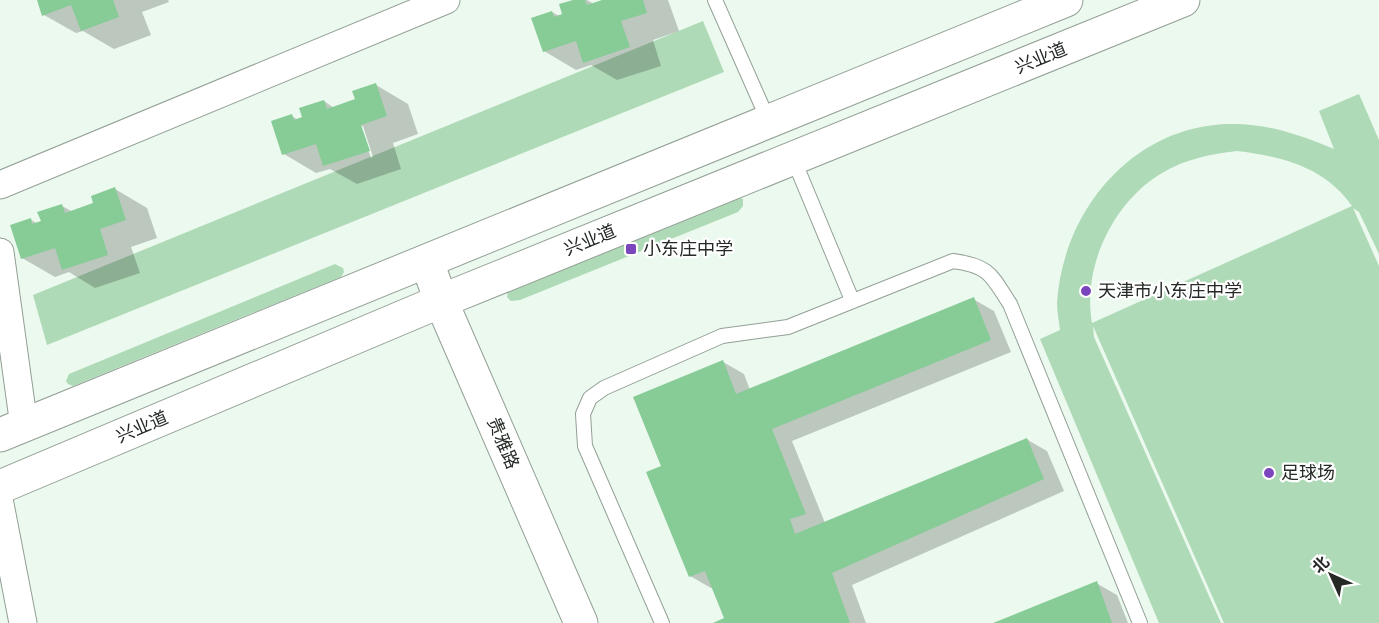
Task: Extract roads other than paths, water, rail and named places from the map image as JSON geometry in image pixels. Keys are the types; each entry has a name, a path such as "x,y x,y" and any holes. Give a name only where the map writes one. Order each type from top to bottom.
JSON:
{"main road":[{"path":"12,430 1065,0"},
{"name":"兴业道","path":"0,487 441,301 1183,0"},
{"name":"贵雅路","path":"427,262 441,301 581,623"}],"street":[{"path":"0,185 446,0"},
{"path":"0,252 12,430"},
{"path":"0,504 23,623"}],"lane":[{"path":"716,0 769,122"},
{"path":"793,158 852,300"},
{"path":"662,623 585,446 583,414 590,398 604,388 722,336 788,327 953,261 974,264 991,274 1010,304 1140,623"}],"place":[{"name":"小东庄中学","path":"631,249"},
{"name":"天津市小东庄中学","path":"1086,291"},
{"name":"足球场","path":"1269,473"}]}
